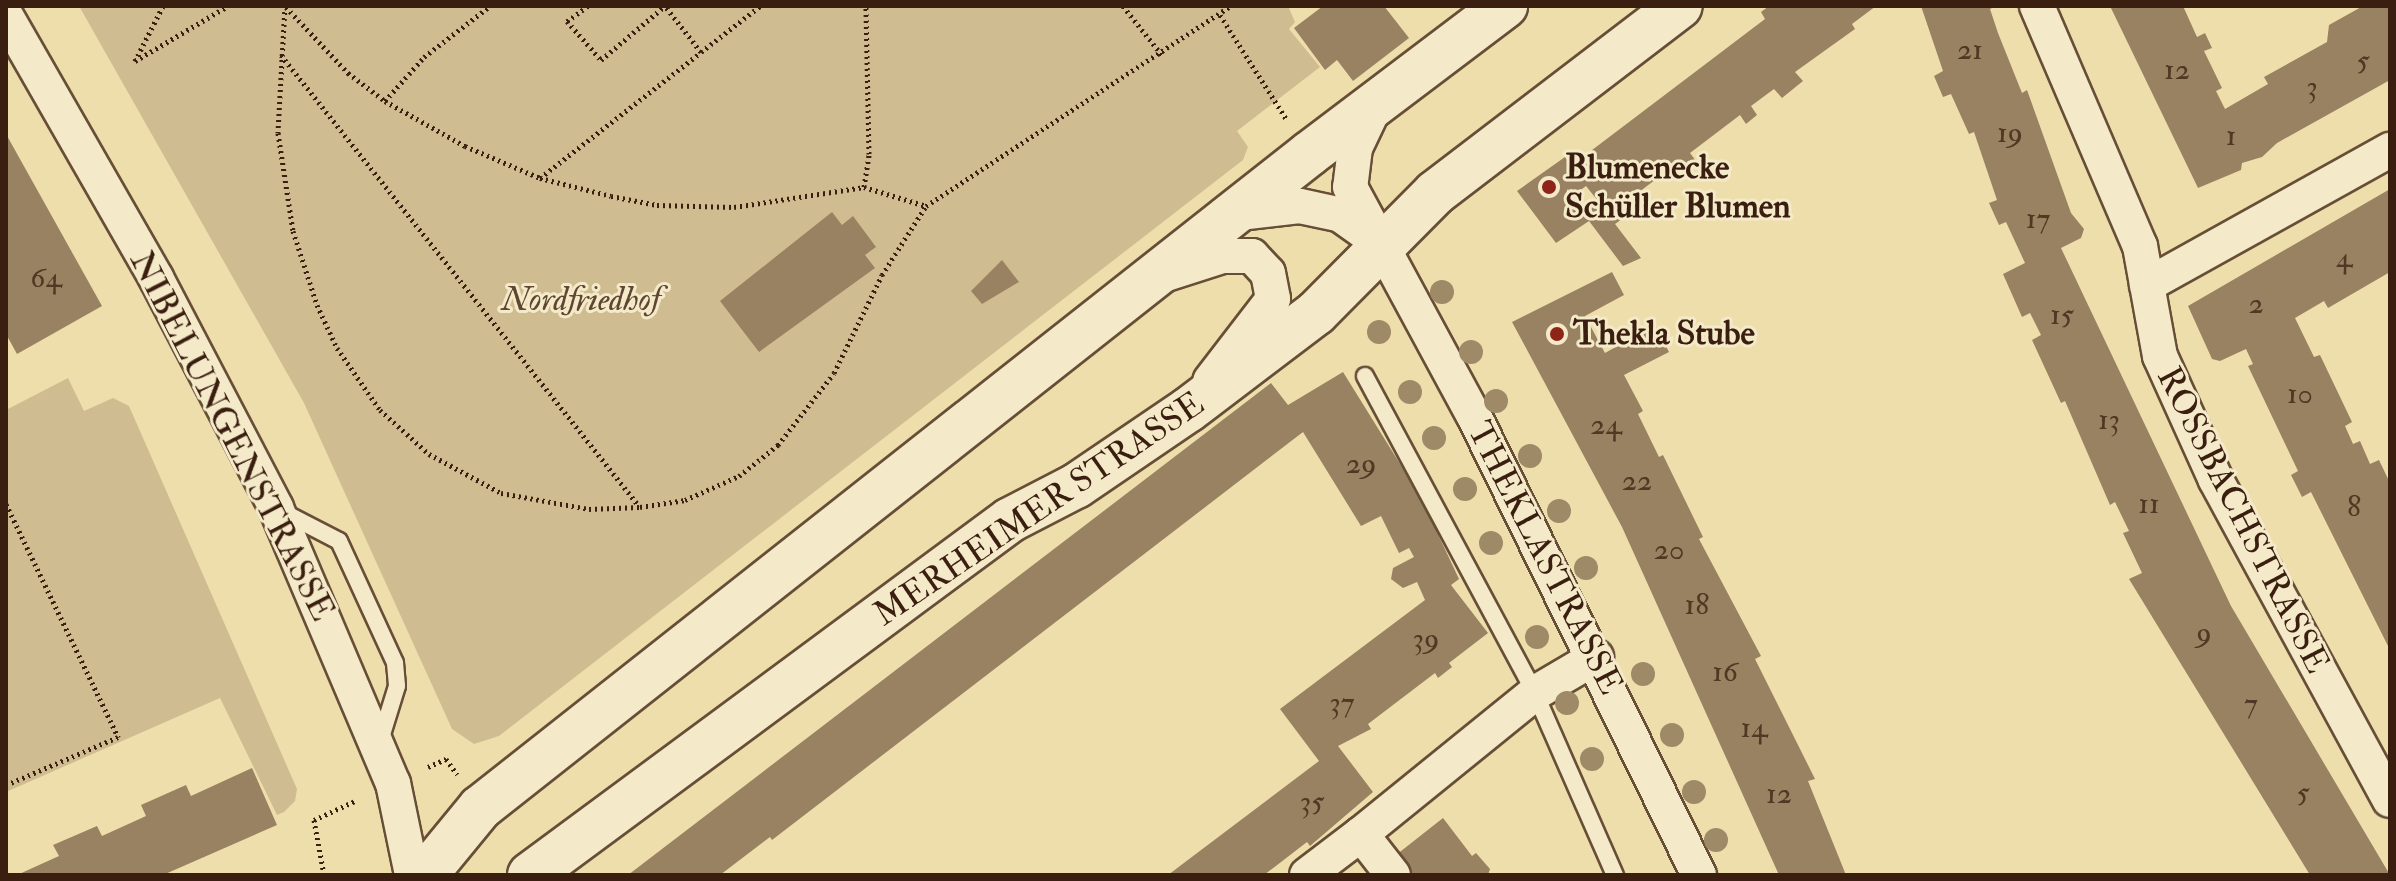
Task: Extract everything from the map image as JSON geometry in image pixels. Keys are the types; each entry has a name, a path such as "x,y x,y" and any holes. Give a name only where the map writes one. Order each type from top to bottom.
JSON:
{"street":[{"path":"425,875 480,808 1239,213 1309,154 1505,6"},
{"name":"MERHEIMER STRASSE","path":"530,875 1010,520 1076,486 1188,410 1316,313 1435,193 1680,6"},
{"name":"ROSSBACHSTRASSE","path":"2037,6 2140,246 2160,356 2216,480 2390,800"},
{"name":"NIBELUNGENSTRASSE","path":"6,16 156,278 276,508 393,783 412,875"},
{"path":"1377,102 1355,148 1350,187 1384,246"},
{"path":"2147,285 2390,150"},
{"path":"1239,213 1300,206 1339,214 1384,246"},
{"name":"THEKLASTRASSE","path":"1384,246 1596,657 1699,875"},
{"path":"1158,276 1222,256 1252,256 1268,273 1273,299 1188,410"},
{"path":"1307,875 1535,693 1596,657"},
{"path":"1361,834 1393,875"}],"lane":[{"name":"THEKLASTRASSE","path":"1365,376 1535,693 1615,875"},
{"path":"276,508 339,541 359,579 397,673 379,746"}],"path":[{"path":"163,6 135,61 228,6"},
{"path":"285,6 278,133 284,190 301,263 337,348 380,410 429,454 501,493 589,509 640,507 713,489 778,445 834,373 882,275 926,206 1162,55 1231,6"},
{"path":"285,6 348,73 385,101 465,146 540,178 657,205 734,207 864,187 926,206"},
{"path":"385,101 424,57 490,6"},
{"path":"588,6 567,21 601,60 665,6 701,52"},
{"path":"540,178 760,6"},
{"path":"864,187 869,154 866,6"},
{"path":"1123,6 1162,55"},
{"path":"1220,15 1309,154"},
{"path":"281,55 640,507"},
{"path":"6,504 118,737 6,785"},
{"path":"314,820 324,875"}],"green space":[{"name":"Nordfriedhof","path":"79,6 1288,6 1295,22 1289,29 1320,67 1237,131 1248,147 1243,160 499,736 474,744 452,729 304,403"},
{"path":"68,378 84,411 113,398 129,406 297,789 295,801 284,812 277,815 220,698 6,792 6,410"}],"building":[{"path":"1323,6 1384,6 1409,38 1353,81 1337,60 1325,70 1294,28"},
{"path":"1769,6 1876,6 1852,24 1855,29 1795,72 1803,81 1782,98 1774,89 1751,106 1757,115 1746,124 1740,115 1690,153 1696,161 1674,178 1668,170 1618,208 1625,217 1615,224 1641,258 1623,266 1589,221 1556,243 1517,191 1565,157 1571,166 1765,19 1761,12","holes":["1586,186 1598,201 1583,213 1571,197"]},
{"path":"1921,6 1996,6 1990,9 1998,33 2022,93 2027,90 2071,213 2084,229 2081,238 2061,248 2231,606 2390,875 2310,875 2129,579 2142,573 2123,533 2129,531 2115,502 2110,505 2065,401 2061,403 2032,340 2041,335 2030,313 2022,317 2003,274 2025,263 2006,222 1999,225 1989,203 1997,200 1974,132 1969,134 1951,94 1943,97 1934,76 1943,71"},
{"path":"2110,6 2183,6 2197,37 2205,33 2212,48 2204,51 2222,88 2216,91 2225,109 2268,84 2264,77 2327,42 2329,25 2363,6 2390,6 2390,80 2277,143 2262,157 2242,163 2241,170 2198,188"},
{"path":"6,134 102,306 17,354 6,334"},
{"path":"2390,189 2390,272 2328,308 2324,301 2295,318 2314,357 2320,355 2352,422 2345,426 2353,444 2360,441 2370,464 2379,460 2390,483 2390,650 2311,492 2302,497 2291,475 2298,471 2248,366 2253,364 2246,349 2220,361 2212,359 2188,306"},
{"path":"832,212 842,225 853,216 876,247 865,255 875,268 759,352 720,301"},
{"path":"1002,260 1019,282 982,304 971,291"},
{"path":"1612,272 1624,295 1585,316 1605,353 1655,325 1669,352 1624,375 1643,411 1638,414 1659,457 1663,455 1703,537 1699,539 1761,656 1755,659 1815,779 1808,781 1846,875 1779,875 1622,527 1512,322"},
{"path":"1343,372 1420,496 1459,579 1451,585 1488,633 1449,663 1452,667 1438,678 1435,673 1368,724 1371,729 1338,746 1373,792 1310,846 1307,842 1264,875 1168,875 1319,761 1280,709 1425,600 1417,582 1403,588 1391,579 1393,568 1414,557 1409,548 1399,553 1381,516 1361,526 1303,432 772,840 770,837 720,875 628,875 1271,383 1288,405"},
{"path":"252,768 277,825 163,875 17,875 59,856 53,845 97,826 102,836 146,816 141,805 186,785 191,796"},
{"path":"1443,818 1472,856 1476,853 1490,869 1488,875 1411,875 1396,855"}],"place":[{"name":"Blumenecke Schüller Blumen","path":"1549,187"},
{"name":"Thekla Stube","path":"1557,334"}]}
